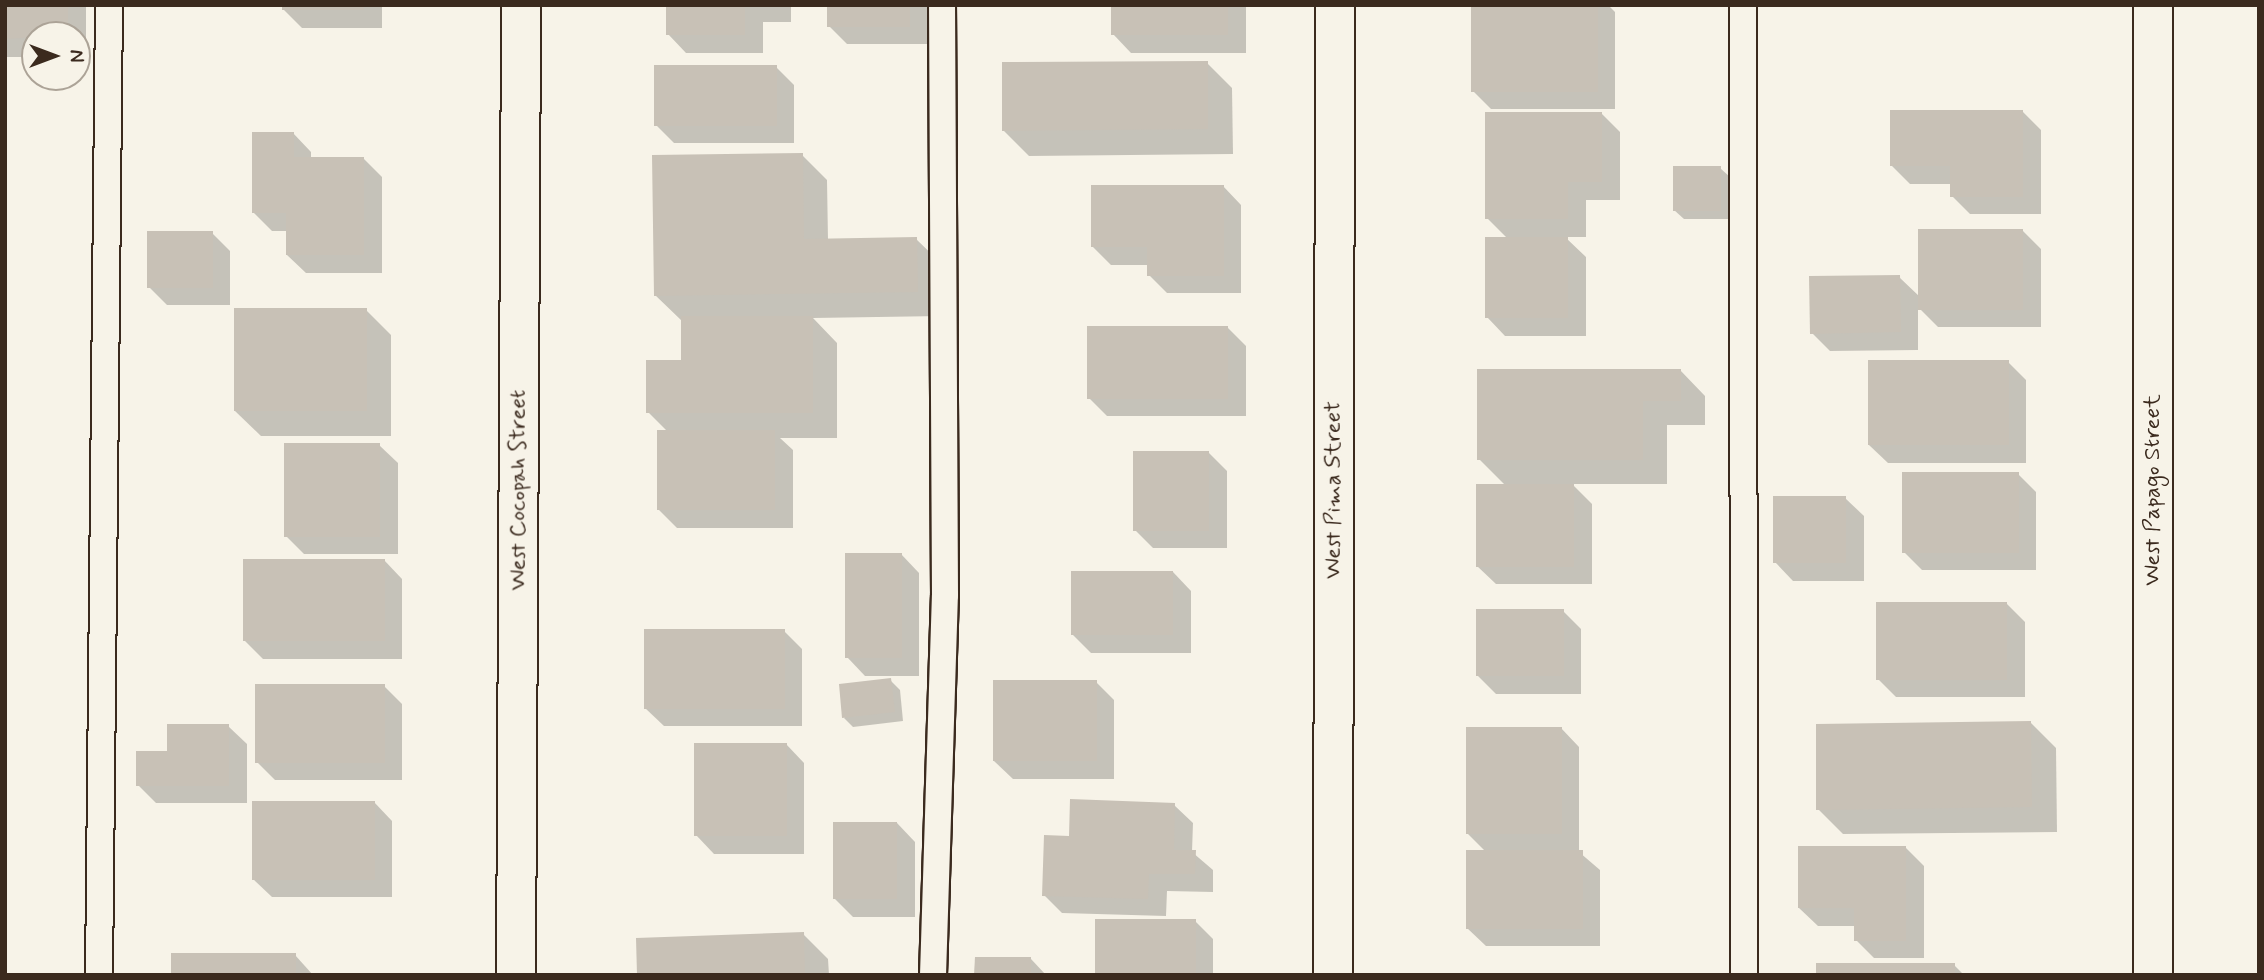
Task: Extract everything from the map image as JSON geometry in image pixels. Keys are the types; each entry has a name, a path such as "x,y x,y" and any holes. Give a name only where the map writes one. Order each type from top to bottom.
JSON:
{"street":[{"name":"West Cocopah Street","path":"516,975 521,5"},
{"name":"West Pima Street","path":"1333,975 1335,5"},
{"name":"West Papago Street","path":"2153,5 2154,975"}],"lane":[{"path":"99,975 109,5"},
{"path":"933,975 945,596 942,5"},
{"path":"1743,5 1744,975"}],"building":[{"path":"5,5 68,5 68,21 21,21 21,38 5,39"},
{"path":"282,5 364,5 364,10 282,10"},
{"path":"666,5 745,5 745,35 666,35"},
{"path":"827,5 910,5 910,27 827,27"},
{"path":"1111,5 1228,5 1228,35 1111,35"},
{"path":"1471,5 1598,5 1598,92 1471,92"},
{"path":"1208,61 1208,129 1002,131 1002,62"},
{"path":"654,65 777,65 777,126 654,126"},
{"path":"1890,110 2023,110 2023,197 1950,197 1950,166 1890,166"},
{"path":"1485,112 1602,112 1602,182 1568,182 1568,219 1485,219"},
{"path":"252,132 294,132 294,157 364,157 364,255 286,255 286,213 252,213"},
{"path":"803,153 804,239 917,237 918,292 654,296 652,155"},
{"path":"1673,166 1721,166 1721,211 1673,211"},
{"path":"1091,185 1224,185 1224,276 1147,276 1147,247 1091,247"},
{"path":"1918,229 2023,229 2023,310 1918,310"},
{"path":"147,231 213,231 213,288 147,288"},
{"path":"1485,237 1568,237 1568,318 1485,318"},
{"path":"1900,275 1901,332 1810,334 1809,276"},
{"path":"234,308 367,308 367,411 234,411"},
{"path":"681,316 813,316 813,413 646,413 646,360 681,360"},
{"path":"1087,326 1228,326 1228,399 1087,399"},
{"path":"1868,360 2009,360 2009,445 1868,445"},
{"path":"1477,369 1681,369 1681,401 1643,401 1643,460 1477,460"},
{"path":"657,430 775,430 775,510 657,510"},
{"path":"284,443 380,443 380,537 284,537"},
{"path":"1133,451 1209,451 1209,531 1133,531"},
{"path":"1902,472 2019,472 2019,553 1902,553"},
{"path":"1476,484 1574,484 1574,567 1476,567"},
{"path":"1773,496 1846,496 1846,563 1773,563"},
{"path":"845,553 902,553 902,658 845,658"},
{"path":"243,559 385,559 385,641 243,641"},
{"path":"1071,571 1173,571 1173,635 1071,635"},
{"path":"1876,602 2007,602 2007,680 1876,680"},
{"path":"1476,609 1564,609 1564,676 1476,676"},
{"path":"644,629 785,629 785,709 644,709"},
{"path":"891,678 895,712 842,718 839,684"},
{"path":"993,680 1097,680 1097,761 993,761"},
{"path":"255,684 385,684 385,763 255,763"},
{"path":"2031,721 2032,807 1816,810 1816,724"},
{"path":"167,724 229,724 229,786 136,786 136,751 167,751"},
{"path":"1466,727 1562,727 1562,834 1466,834"},
{"path":"694,743 787,743 787,836 694,836"},
{"path":"1070,799 1175,803 1174,850 1196,850 1195,874 1149,874 1148,899 1042,896 1044,835 1069,836"},
{"path":"252,801 375,801 375,880 252,880"},
{"path":"833,822 897,822 897,899 833,899"},
{"path":"1798,846 1906,846 1906,941 1854,941 1854,908 1798,908"},
{"path":"1466,850 1583,850 1583,929 1466,929"},
{"path":"1095,919 1196,919 1196,975 1095,975"},
{"path":"804,932 805,975 637,975 636,938"},
{"path":"171,953 296,953 296,975 171,975"},
{"path":"975,957 1031,957 1031,975 974,975"},
{"path":"1816,963 1955,963 1955,975 1816,975"}]}
